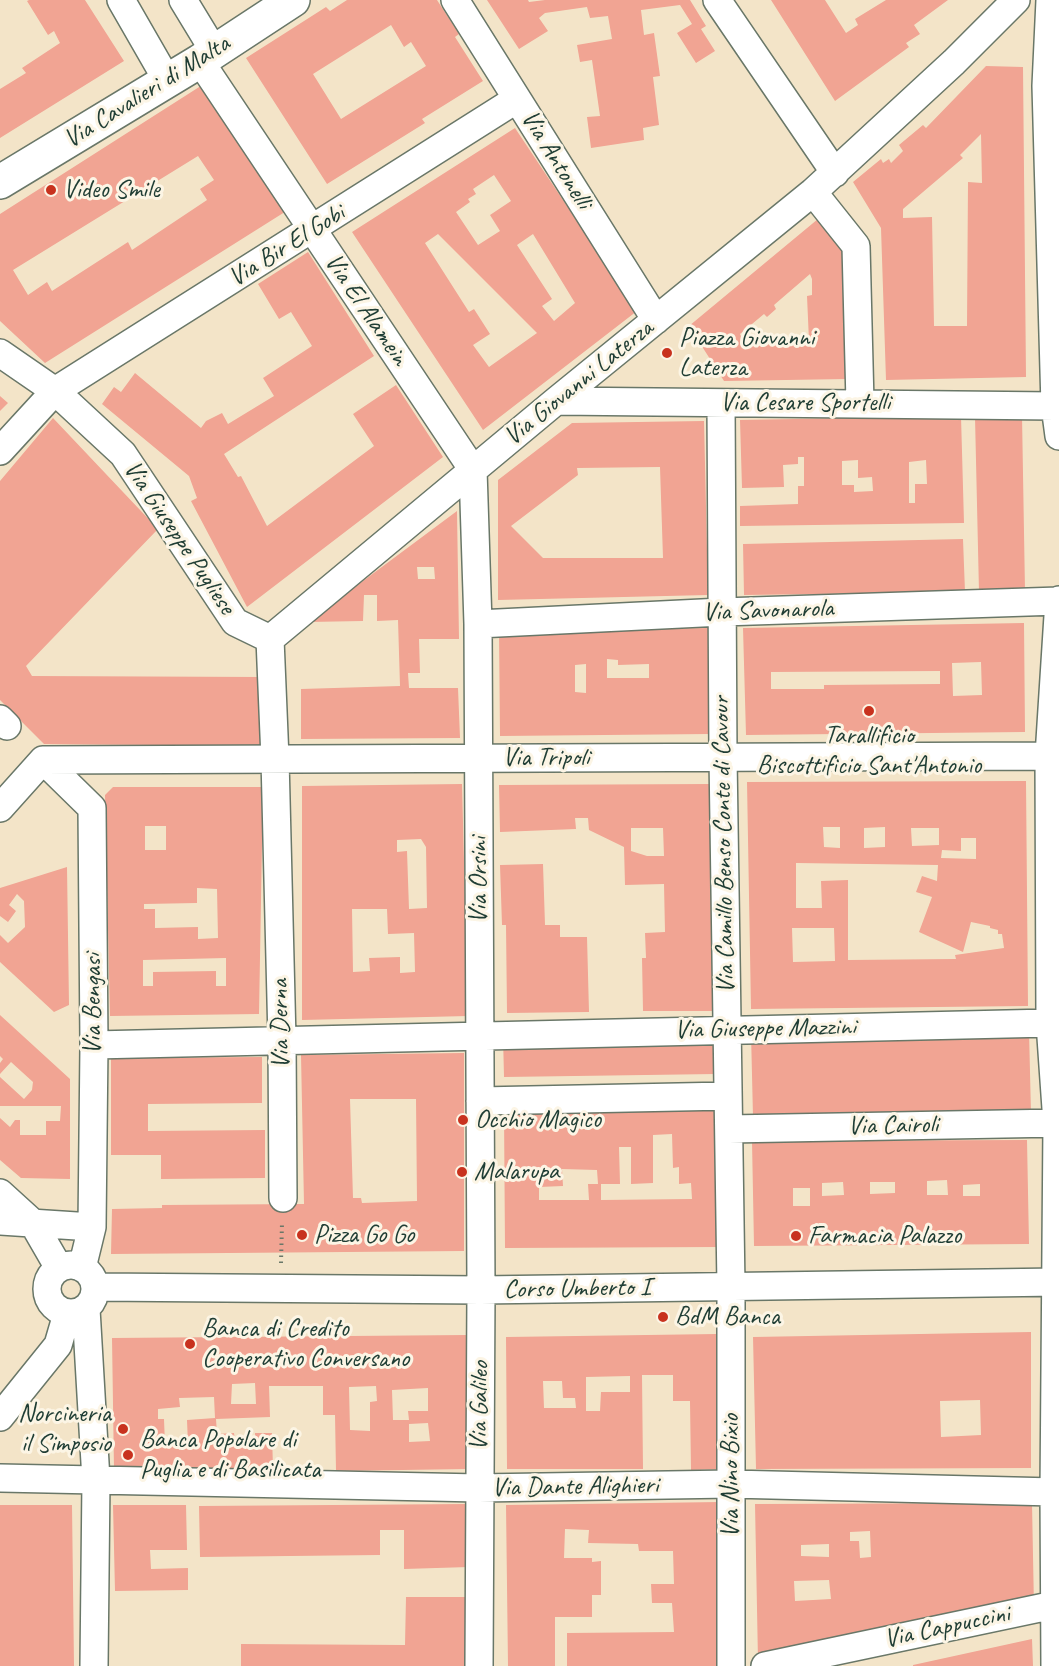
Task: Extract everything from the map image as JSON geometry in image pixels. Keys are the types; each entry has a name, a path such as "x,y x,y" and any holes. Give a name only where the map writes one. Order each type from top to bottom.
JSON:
{"main road":[{"name":"Via Cavalieri di Malta","path":"0,182 207,56 293,0"}],"street":[{"path":"121,0 167,80"},
{"name":"Via El Alamein","path":"183,0 207,56 313,230 473,470"},
{"name":"Via Antonelli","path":"455,0 656,320"},
{"path":"717,0 835,172"},
{"name":"Via Giovanni Laterza","path":"270,639 556,401 813,192 954,62 1016,0"},
{"path":"1050,0 1055,406 1059,436"},
{"name":"Via Bir El Gobi","path":"0,451 55,391 518,99"},
{"path":"813,192 856,246 860,404"},
{"name":"Via Giuseppe Pugliese","path":"0,353 55,391 123,454 235,622 270,639"},
{"name":"Via Cesare Sportelli","path":"556,401 1055,406"},
{"name":"Via Camillo Benso Conte di Cavour","path":"721,402 723,757 731,1287"},
{"name":"Via Orsini","path":"473,470 478,624 481,1290"},
{"path":"1055,1666 1057,1604 1054,1492 1058,1123 1050,1023 1053,742 1059,601"},
{"name":"Via Savonarola","path":"478,624 722,612 1059,601"},
{"path":"270,639 275,759"},
{"name":"Via Tripoli","path":"43,760 723,757 1053,742"},
{"name":"Via Derna","path":"275,759 282,1040 283,1198"},
{"path":"0,808 43,760"},
{"name":"Via Bengasi","path":"43,760 92,808 94,1045 92,1227 78,1289"},
{"name":"Via Giuseppe Mazzini","path":"94,1045 1050,1023"},
{"path":"480,1101 728,1096"},
{"name":"Via Cairoli","path":"729,1129 1058,1123"},
{"path":"0,1193 33,1223 78,1289 96,1480 94,1666"},
{"path":"0,1221 92,1227"},
{"name":"Corso Umberto I","path":"78,1289 481,1290 1058,1282"},
{"name":"Via Nino Bixio","path":"731,1287 731,1666"},
{"path":"0,1418 58,1345 78,1289"},
{"name":"Via Galileo","path":"479,1666 481,1290"},
{"name":"Via Dante Alighieri","path":"0,1478 479,1488 731,1484 1054,1492"},
{"name":"Via Cappuccini","path":"765,1666 793,1663 1057,1604"}],"path":[{"path":"280,1288 283,1198"}],"building":[{"path":"85,0 124,61 0,138 0,89 26,73 22,68 60,43 54,31 48,35 27,1"},
{"path":"347,0 437,0 459,34 455,37 483,81 422,119 425,123 327,184 246,58 326,7 330,11","holes":["391,25 404,47 411,42 426,66 341,119 313,74"]},
{"path":"487,0 528,0 529,2 545,0 690,0 706,26 701,29 715,51 696,63 677,33 692,24 680,5 641,10 644,35 654,33 660,76 653,77 659,125 643,128 644,140 591,148 587,117 600,116 592,60 580,62 577,45 612,39 608,16 590,18 587,7 545,13 539,18 548,31 519,49"},
{"path":"771,0 825,0 846,33 858,25 855,19 886,0 948,0 914,25 920,34 906,43 909,47 835,101"},
{"path":"986,66 1023,67 1026,377 886,380 881,228 853,182 881,159 883,163 889,159 891,163 903,151 899,145 923,125 926,128","holes":["981,134 982,183 968,182 967,326 934,326 932,217 903,218 903,209 963,158 960,155"]},
{"path":"207,82 288,210 45,363 0,321 0,214","holes":["198,156 214,180 200,189 207,200 132,250 128,242 52,291 47,282 28,295 13,270"]},
{"path":"515,128 637,311 483,430 352,232","holes":["494,175 511,201 490,215 500,231 478,245 456,212 470,202 468,199 476,194 473,189","438,234 537,333 489,367 473,345 490,334 474,309 469,312 425,243","533,234 575,303 554,321 542,306 552,299 517,245"]},
{"path":"824,214 845,240 848,379 724,381 689,326","holes":["810,274 812,295 807,296 809,341 743,341 740,334 764,314 767,317 776,309 774,305"]},
{"path":"308,252 374,356 224,454 238,477 241,476 267,526 374,446 353,414 396,385 443,457 247,607 191,501 197,498 189,476 102,404 114,387 121,392 135,373 201,428 206,421 222,413 228,424 274,396 263,378 312,346 291,312 279,319 258,284"},
{"path":"0,396 8,403 0,411"},
{"path":"1022,415 1025,591 979,592 975,417"},
{"path":"961,416 964,523 740,526 740,506 798,504 798,486 804,486 804,457 798,457 798,464 783,465 784,487 742,488 740,420","holes":["858,460 858,478 872,477 873,491 854,492 854,485 842,485 842,461","926,460 927,484 915,484 915,503 909,503 909,462"]},
{"path":"53,418 158,529 26,666 32,676 263,677 266,746 44,744 0,700 0,481"},
{"path":"704,421 708,595 498,600 498,480 572,423","holes":["660,467 663,558 543,558 511,526 578,475 577,468"]},
{"path":"457,511 459,639 419,639 420,673 408,673 409,688 458,688 460,738 301,739 301,689 400,686 398,620 377,621 377,595 364,595 363,621 308,622","holes":["417,567 434,567 435,579 418,579"]},
{"path":"963,539 965,592 744,595 743,544"},
{"path":"1024,623 1025,732 746,735 743,628","holes":["981,662 982,695 953,696 952,663","940,671 940,684 824,685 824,689 771,689 771,672"]},
{"path":"709,628 710,734 500,736 499,631","holes":["607,659 618,660 618,665 649,664 649,678 607,678","586,664 586,693 575,692 575,665"]},
{"path":"1026,781 1028,1006 751,1009 747,782","holes":["823,827 840,827 840,848 824,847","885,827 885,847 864,848 864,828","911,828 939,828 939,845 912,846","961,838 976,838 976,859 941,858 942,850 961,851","796,863 938,865 937,881 922,876 916,892 932,897 919,932 963,952 971,922 998,930 998,934 1002,934 1004,948 955,955 956,959 848,960 848,880 821,881 822,908 796,908","792,928 834,928 835,961 793,962"]},
{"path":"462,784 468,1016 302,1020 302,786","holes":["421,839 426,847 427,908 409,909 407,851 397,852 397,840","352,909 387,909 388,934 414,933 415,972 400,973 400,957 369,958 370,971 353,972"]},
{"path":"711,784 715,1011 643,1011 642,958 646,958 645,933 665,932 664,884 625,885 624,847 589,830 588,818 575,818 576,829 500,832 499,785","holes":["631,828 663,828 664,856 647,856 631,851"]},
{"path":"113,787 263,787 259,1014 110,1016 105,795","holes":["145,826 166,826 166,850 145,850","197,888 217,889 218,938 198,939 198,927 155,928 155,909 144,909 144,904 197,903","226,958 226,986 216,986 216,971 153,972 153,986 143,986 143,960"]},
{"path":"543,864 545,925 560,925 560,937 587,937 589,1012 507,1013 506,925 502,925 500,865"},
{"path":"67,867 69,1005 54,1012 0,962 0,935 8,943 25,927 24,901 17,894 9,905 16,911 8,922 0,916 0,888"},
{"path":"0,1015 70,1079 70,1179 21,1178 0,1160 0,1118 10,1127 15,1120 20,1120 20,1135 46,1135 46,1121 60,1121 61,1106 0,1106 0,1077 24,1099 32,1090 33,1082 11,1062 0,1074 0,1063 3,1059 0,1056"},
{"path":"1029,1030 1031,1114 753,1117 751,1033"},
{"path":"716,1035 716,1074 504,1077 503,1036"},
{"path":"464,1053 464,1251 111,1254 112,1209 162,1208 162,1205 304,1204 301,1055","holes":["350,1099 416,1099 417,1201 362,1203 361,1198 353,1198"]},
{"path":"262,1057 262,1103 148,1104 148,1131 265,1130 265,1178 161,1179 161,1155 111,1155 111,1058"},
{"path":"716,1110 718,1247 505,1248 504,1112","holes":["672,1134 673,1168 679,1167 679,1184 691,1183 692,1199 601,1200 601,1184 620,1184 619,1147 631,1147 631,1184 653,1183 653,1135","562,1169 597,1170 598,1184 588,1184 589,1200 539,1200 539,1187 563,1186"]},
{"path":"1027,1140 1029,1244 754,1246 752,1141","holes":["947,1180 948,1195 927,1195 927,1181","843,1182 844,1195 822,1196 822,1183","870,1182 895,1182 895,1193 870,1194","980,1184 980,1196 963,1196 963,1185","793,1188 810,1188 810,1206 793,1206"]},
{"path":"1031,1332 1031,1468 756,1469 753,1337","holes":["980,1400 981,1435 941,1437 940,1401"]},
{"path":"717,1334 719,1469 691,1470 690,1401 673,1401 673,1375 642,1375 643,1469 507,1469 506,1337","holes":["630,1376 630,1392 601,1392 600,1411 586,1411 586,1377","543,1381 562,1381 563,1398 575,1398 576,1408 544,1408"]},
{"path":"467,1335 468,1469 336,1471 335,1415 323,1415 323,1386 269,1386 270,1417 216,1419 217,1434 234,1433 235,1440 255,1439 255,1433 272,1433 273,1469 114,1470 112,1338","holes":["255,1383 256,1404 231,1404 232,1384","376,1386 377,1401 370,1402 370,1431 350,1430 349,1387","428,1388 428,1411 408,1411 409,1420 393,1420 392,1390","214,1397 215,1418 187,1420 188,1445 165,1445 164,1419 158,1419 158,1409 180,1407 179,1398","428,1423 430,1441 409,1442 409,1424"]},
{"path":"720,1502 723,1666 567,1666 567,1633 674,1632 672,1603 652,1603 651,1584 674,1584 673,1551 639,1551 638,1544 588,1543 589,1530 565,1529 564,1558 592,1558 592,1562 601,1561 601,1595 592,1595 592,1617 555,1617 555,1666 508,1666 506,1505"},
{"path":"1032,1503 1034,1608 758,1661 755,1504","holes":["870,1531 871,1557 860,1558 859,1541 850,1541 850,1532","829,1544 829,1557 801,1556 801,1545","829,1580 831,1599 795,1601 794,1581"]},
{"path":"467,1504 469,1567 404,1569 404,1530 380,1530 380,1555 200,1557 199,1506"},
{"path":"0,1505 72,1505 74,1666 0,1666"},
{"path":"113,1505 186,1505 187,1550 150,1550 151,1569 188,1568 188,1590 115,1591"},
{"path":"406,1597 469,1597 469,1666 241,1666 241,1644 405,1645"},
{"path":"1032,1639 1033,1666 913,1666 913,1665"}],"place":[{"name":"Video Smile","path":"51,190"},
{"name":"Piazza Giovanni Laterza","path":"667,353"},
{"name":"Tarallificio Biscottificio Sant'Antonio","path":"869,711"},
{"name":"Occhio Magico","path":"463,1120"},
{"name":"Malarupa","path":"462,1172"},
{"name":"Pizza Go Go","path":"302,1235"},
{"name":"Farmacia Palazzo","path":"796,1236"},
{"name":"BdM Banca","path":"663,1317"},
{"name":"Banca di Credito Cooperativo Conversano","path":"190,1344"},
{"name":"Norcineria il Simposio","path":"123,1429"},
{"name":"Banca Popolare di Puglia e di Basilicata","path":"128,1455"}]}
